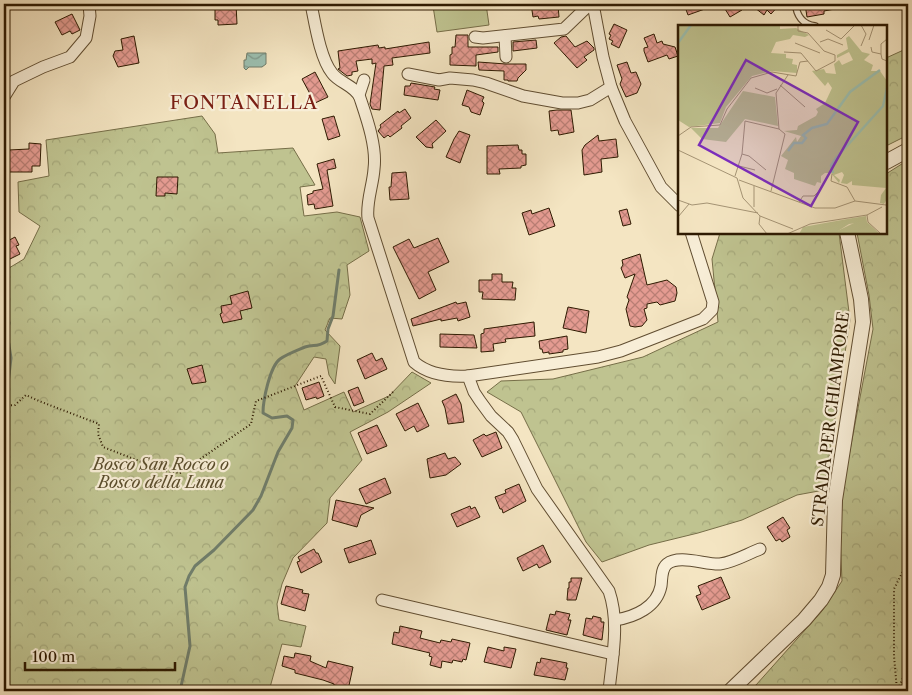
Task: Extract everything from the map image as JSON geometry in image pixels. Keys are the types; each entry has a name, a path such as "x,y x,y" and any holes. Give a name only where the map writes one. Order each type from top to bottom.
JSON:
{"street":[{"path":"4,97 14,81 70,57 86,38 90,16 89,4"},
{"path":"311,4 321,47 330,72 359,95 370,132 375,166 367,211 368,218 410,351 414,362 422,369 450,377 468,376 598,357 650,341 703,319 712,310 713,302 692,234"},
{"path":"475,37 483,38 564,29 592,4 603,56 625,121 661,187 678,204"},
{"path":"505,36 506,57"},
{"path":"408,74 439,80 450,78 473,80 523,96 562,103 578,103 590,100 612,87"},
{"path":"359,95 364,80"},
{"path":"887,161 908,150"},
{"name":"STRADA PER CHIAMPORE","path":"730,691 816,607 829,588 833,575 835,500 863,322 861,299 847,234"},
{"path":"468,376 474,392 491,416 508,432 513,440 537,489 609,591 614,605 615,620 609,691"},
{"path":"615,620 632,616 657,600 663,571 667,564 676,560 720,564 760,549"},
{"path":"382,600 612,654"}],"lane":[{"path":"796,4 796,10 800,19 810,25"}],"path":[{"path":"4,406 15,405 26,394 39,401 99,424 98,434 102,447 165,471 180,473 251,424 256,402 313,379 321,376 335,407 370,414 393,392"},
{"path":"897,691 894,656 894,589 902,573 908,567"},
{"path":"897,691 908,667"}],"green space":[{"path":"486,4 489,25 437,32 433,6"},
{"path":"908,48 908,135 887,146 887,58"},
{"name":"Bosco San Rocco o Bosco della Luna","path":"202,116 215,134 218,153 293,148 315,185 300,187 304,216 337,212 360,217 369,251 347,265 350,295 342,319 330,318 325,330 340,346 335,384 329,375 326,359 314,357 295,386 304,410 344,392 353,412 389,396 412,372 431,383 388,412 350,432 362,460 330,498 327,523 293,558 282,584 277,604 279,620 306,626 301,647 282,644 269,691 4,691 4,271 24,259 40,226 19,212 18,182 49,176 46,140"},
{"path":"908,160 908,691 747,691 756,685 822,611 842,581 840,535 843,487 873,329 869,295 857,234 887,234 887,173"},
{"path":"720,234 839,234 850,320 824,490 797,495 742,520 649,545 602,562 586,542 521,412 487,392 501,381 553,379 643,357 718,322 712,259"}],"water":[{"path":"247,53 266,53 266,64 262,67 249,67 246,70 244,68 244,60 246,60"}],"building":[{"path":"215,4 236,4 237,24 218,25 218,20 215,20"},
{"path":"531,4 558,5 559,17 539,19 538,16 533,17"},
{"path":"684,4 716,4 716,5 688,15"},
{"path":"722,4 739,4 742,10 730,17"},
{"path":"750,4 780,4 771,14 767,10 764,15"},
{"path":"805,4 839,4 840,8 824,11 824,14 807,17"},
{"path":"72,14 80,30 72,34 70,31 62,35 55,22"},
{"path":"614,24 627,30 619,48 611,44 613,41 609,39 611,35 609,34"},
{"path":"654,34 657,43 662,41 663,44 675,47 678,56 669,59 667,55 648,62 644,48 648,47 644,38"},
{"path":"456,35 468,35 468,47 498,47 498,52 476,55 476,66 450,65 450,55 452,54 452,47 455,47"},
{"path":"134,36 139,63 118,67 113,56 115,51 123,50 121,39"},
{"path":"566,36 575,47 587,41 594,48 584,57 587,60 577,68 554,43 561,37"},
{"path":"536,40 537,48 513,51 513,42"},
{"path":"429,42 430,53 392,58 393,65 384,66 380,110 372,109 370,104 376,63 372,64 372,59 356,61 358,71 352,72 352,75 347,76 338,69 340,68 338,51 378,45 379,48 385,47 385,49"},
{"path":"478,62 526,64 526,70 517,81 508,81 504,80 504,71 479,70"},
{"path":"627,62 631,73 636,72 641,84 637,93 626,97 620,84 622,79 617,65"},
{"path":"315,72 328,97 315,103 302,79"},
{"path":"411,83 435,87 434,89 440,90 438,100 404,95 405,86 410,86"},
{"path":"467,90 484,97 480,115 471,112 469,107 462,105"},
{"path":"405,109 411,118 390,137 388,135 384,138 378,131 381,127 380,125 398,111 399,113"},
{"path":"571,110 574,132 559,135 558,130 551,131 549,111"},
{"path":"334,116 340,136 328,140 322,119"},
{"path":"436,120 446,131 432,144 433,148 426,147 416,137"},
{"path":"459,131 470,135 460,163 446,157"},
{"path":"598,135 599,141 616,139 618,157 601,159 602,172 584,175 582,150 585,145"},
{"path":"29,143 41,144 40,166 32,166 32,172 8,172 9,150 29,149"},
{"path":"518,145 519,150 522,150 522,154 526,154 526,165 521,166 521,168 499,169 500,174 487,174 487,146"},
{"path":"334,159 336,168 327,170 333,206 315,209 314,204 308,205 307,195 313,193 313,191 323,189 317,164"},
{"path":"406,172 409,199 390,200 389,187 391,187 392,173"},
{"path":"157,177 178,177 177,194 165,193 165,196 156,196"},
{"path":"549,208 555,226 529,235 522,213 531,210 532,214"},
{"path":"627,209 631,224 623,226 619,211"},
{"path":"15,237 19,245 16,246 20,254 4,262 4,243"},
{"path":"438,238 449,262 428,272 436,290 419,299 393,247 409,239 414,248"},
{"path":"640,254 647,285 667,280 676,287 677,293 675,301 660,305 657,302 647,304 647,308 644,309 647,320 642,326 635,327 630,326 626,309 629,300 627,297 635,274 625,278 621,268 623,265 622,260"},
{"path":"492,274 502,274 502,282 513,282 512,288 516,288 515,300 482,299 483,292 479,292 479,280 492,280"},
{"path":"248,291 252,308 240,311 242,319 223,323 220,314 222,313 221,306 232,304 230,296"},
{"path":"456,302 457,304 466,302 470,317 458,321 457,318 441,321 441,319 413,326 411,319"},
{"path":"568,307 589,311 586,333 563,328"},
{"path":"534,322 535,336 505,339 506,342 493,344 494,351 481,352 481,334 484,333 484,329"},
{"path":"440,334 474,335 477,348 440,347"},
{"path":"567,336 568,349 563,350 563,352 549,354 549,352 543,353 542,349 540,349 539,341"},
{"path":"372,353 376,361 382,358 387,369 365,379 357,360"},
{"path":"202,365 206,382 192,384 187,369"},
{"path":"319,382 324,396 306,400 302,388"},
{"path":"358,387 364,402 354,406 348,391"},
{"path":"456,394 461,404 464,422 448,424 442,401"},
{"path":"418,403 429,426 417,432 414,426 405,431 396,414"},
{"path":"377,425 387,446 367,454 358,433"},
{"path":"496,432 502,448 482,457 473,440 484,434 486,436"},
{"path":"445,453 448,459 455,457 461,464 446,475 430,478 427,459"},
{"path":"385,478 391,493 366,504 359,489"},
{"path":"519,484 526,501 503,513 495,497 506,493 505,490"},
{"path":"336,500 374,508 361,515 357,527 332,520"},
{"path":"470,506 471,509 475,507 480,517 457,527 451,514"},
{"path":"783,517 790,528 787,530 790,537 782,542 780,539 776,541 767,527"},
{"path":"371,540 376,554 349,563 344,549"},
{"path":"543,545 551,562 539,568 537,564 523,571 517,558"},
{"path":"314,549 322,562 301,573 297,562 300,561 298,557"},
{"path":"721,577 730,598 702,610 696,596 701,594 698,586"},
{"path":"571,578 582,578 576,600 567,600"},
{"path":"286,586 303,590 302,593 309,594 305,611 281,604"},
{"path":"556,611 570,614 568,620 571,620 567,635 546,630 550,614 555,615"},
{"path":"593,616 601,618 601,622 604,622 602,640 583,635 586,618 592,619"},
{"path":"400,626 422,631 420,638 440,643 441,640 451,642 452,639 470,643 466,660 463,659 462,662 453,660 452,663 442,661 441,668 430,665 432,657 429,656 430,653 392,644 394,632 399,633"},
{"path":"488,647 504,651 504,647 516,649 511,668 484,662"},
{"path":"295,653 311,656 310,661 326,668 328,661 353,667 348,690 334,687 334,684 323,680 295,673 295,670 282,666 284,656 294,658"},
{"path":"541,658 567,663 566,668 568,668 565,680 534,675 537,662 540,663"}],"waterway":[{"path":"180,691 190,646 185,587 189,576 195,566 214,550 253,510 261,496 278,452 292,428 293,420 287,416 272,418 263,413 270,376 276,363 283,357 305,347 327,341 328,329 333,316 339,270"},
{"path":"4,314 9,323 7,333 11,358 4,405"}],"district":[{"name":"FONTANELLA","path":"244,102"}]}
